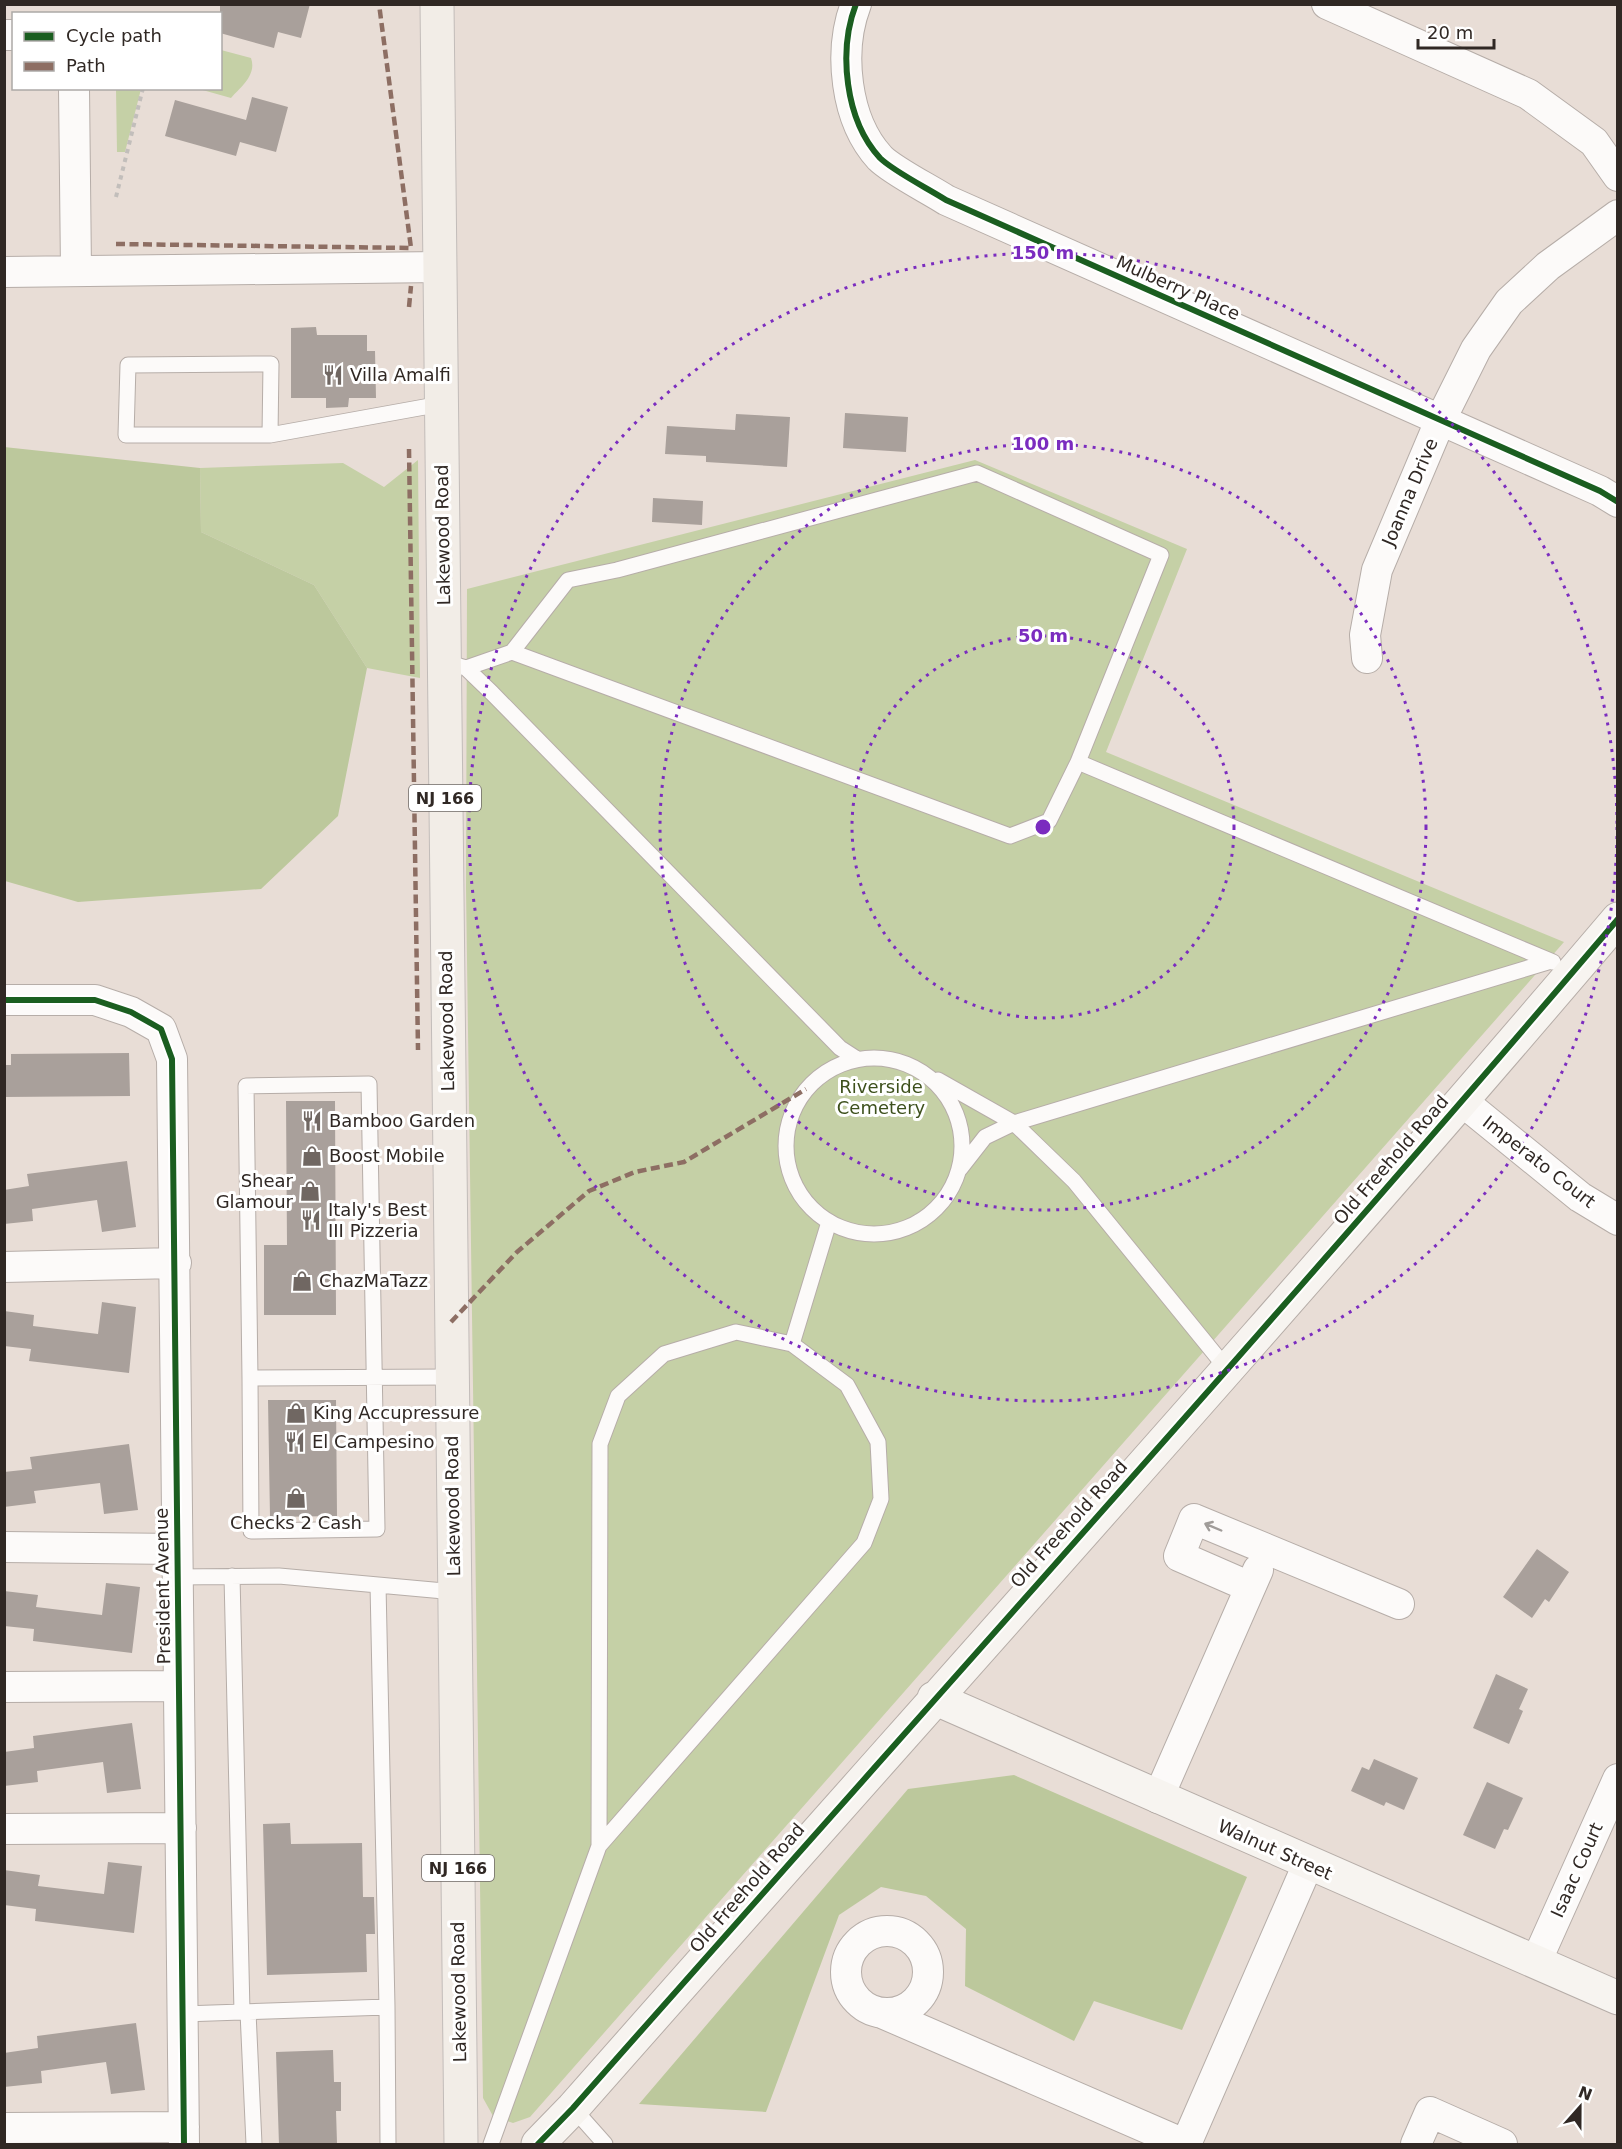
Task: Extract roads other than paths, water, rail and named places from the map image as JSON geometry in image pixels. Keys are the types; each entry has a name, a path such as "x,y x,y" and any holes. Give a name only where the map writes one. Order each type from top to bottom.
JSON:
{"main road":[{"name":"Lakewood Road","path":"437,4 441,404 455,665 451,1377 461,2145"},
{"name":"Old Freehold Road","path":"538,2145 1462,1101 1562,966 1617,919"},
{"name":"Walnut Street","path":"934,1698 1617,1998"}],"street":[{"name":"Mulberry Place","path":"856,4 852,16 846,69 854,114 880,158 946,200 1600,491 1617,502"},
{"path":"1327,4 1528,94 1594,142 1617,176"},
{"path":"74,90 76,271"},
{"name":"Joanna Drive","path":"1367,658 1365,635 1377,570 1440,421 1476,349 1509,302 1548,266 1617,215"},
{"path":"4,272 440,267"},
{"name":"President Avenue","path":"4,1000 95,1000 131,1012 161,1029 172,1059 184,2136"},
{"name":"Imperato Court","path":"1462,1101 1580,1197 1617,1220"},
{"path":"4,1268 176,1263"},
{"path":"1250,1587 1179,1556 1194,1519 1399,1604"},
{"path":"4,1547 177,1563"},
{"path":"1158,1798 1267,1550"},
{"path":"4,1687 179,1686"},
{"name":"Isaac Court","path":"1536,1962 1617,1779"},
{"path":"4,1829 181,1828"},
{"path":"882,2013 1185,2145 1308,1864"},
{"path":"1416,2145 1430,2112 1502,2145"},
{"path":"4,2128 184,2136"}],"lane":[{"path":"270,435 271,364 128,365 126,435 270,435 441,404"},
{"path":"455,665 512,652 1010,836 1049,822 1078,762 1161,555 977,473 617,570 568,580 512,652"},
{"path":"455,665 840,1048 857,1059"},
{"path":"1078,762 1562,966"},
{"path":"1227,1369 1074,1181 1014,1123 914,1067 886,1059 857,1059 830,1069 806,1089 790,1115 785,1145 790,1175 806,1202 829,1222 857,1233 884,1234 910,1227 932,1213 949,1193 960,1168 985,1137 1014,1123 1562,966"},
{"path":"914,1067 938,1085 951,1103 960,1124 963,1146 960,1168"},
{"path":"369,1084 377,1530 250,1532 250,1378 246,1086 369,1084"},
{"path":"792,1344 829,1222"},
{"path":"491,2145 599,1846 600,1444 618,1396 664,1354 736,1332 792,1344 847,1385 878,1442 881,1499 864,1543 599,1846"},
{"path":"250,1378 451,1377"},
{"path":"177,1563 232,1576 279,1575 455,1592"},
{"path":"232,1576 245,2012 254,2145"},
{"path":"378,1585 388,2145"},
{"path":"183,2014 387,2007"},
{"path":"573,2108 605,2145"}],"place":[{"name":"Villa Amalfi","path":"333,375"},
{"name":"Bamboo Garden","path":"312,1121"},
{"name":"Boost Mobile","path":"312,1156"},
{"name":"Shear Glamour","path":"310,1191"},
{"name":"Italy's Best III Pizzeria","path":"311,1220"},
{"name":"ChazMaTazz","path":"302,1281"},
{"name":"King Accupressure","path":"296,1413"},
{"name":"El Campesino","path":"295,1442"},
{"name":"Checks 2 Cash","path":"296,1498"}],"park label":[{"name":"Riverside Cemetery","path":"881,1097"}]}
